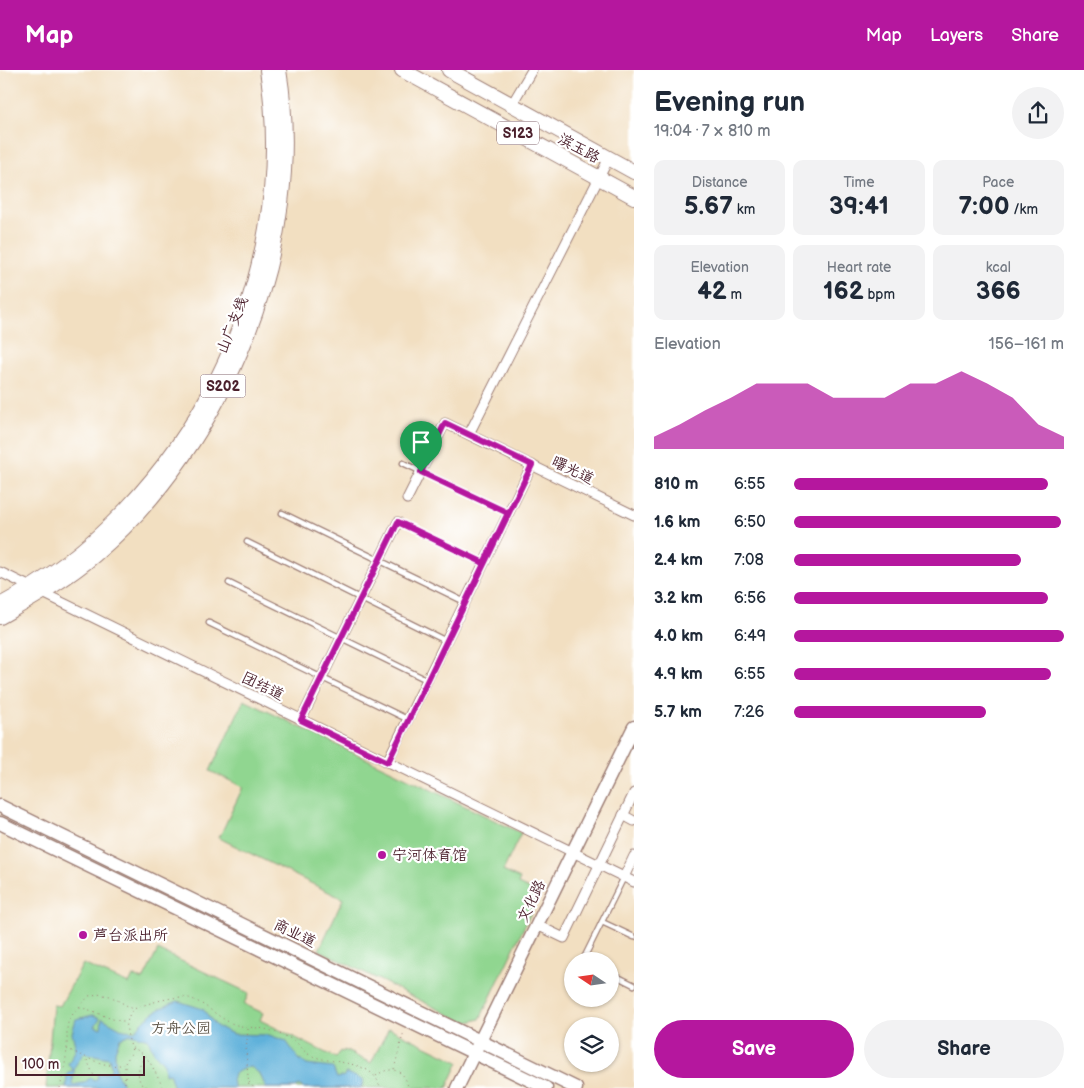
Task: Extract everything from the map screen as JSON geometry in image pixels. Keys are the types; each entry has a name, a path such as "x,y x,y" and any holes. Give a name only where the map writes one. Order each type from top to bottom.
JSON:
{"main road":[{"name":"山广支线","path":"0,605 36,591 131,504 160,470 199,409 236,334 257,276 272,202 274,125 267,70"},
{"name":"山广支线","path":"0,617 36,591 95,554 159,489 186,454 203,425 240,350 265,283 274,246 281,207 285,141 278,70"},
{"name":"滨玉路","path":"402,70 634,197"},
{"name":"滨玉路","path":"449,70 634,172"},
{"name":"文化路","path":"457,1088 634,727"},
{"name":"商业道","path":"0,806 576,1088"},
{"name":"商业道","path":"0,823 546,1088"}],"street":[{"path":"512,104 532,70"},
{"path":"469,434 608,158"},
{"name":"曙光道","path":"421,472 445,423 634,515"},
{"path":"388,762 532,465"},
{"path":"408,499 421,472"},
{"path":"301,720 398,522"},
{"name":"团结道","path":"0,572 634,882"},
{"path":"537,925 564,938 634,793"},
{"path":"623,815 634,821"},
{"path":"624,877 634,856"}],"lane":[{"path":"403,463 508,513"},
{"path":"282,513 465,602"},
{"path":"398,522 484,563"},
{"path":"247,542 446,641"},
{"path":"229,583 427,680"},
{"path":"209,623 408,720"},
{"path":"587,952 624,877"},
{"path":"602,922 634,937"},
{"path":"619,978 634,985"}],"path":[{"path":"60,1088 67,1049 66,1030 69,1017 89,996 104,994 133,1010"},
{"path":"67,1049 87,1059 110,1065 125,1063 131,1056 132,1048 127,1038 127,1021 133,1010 176,997 188,997 204,1005 221,1018 248,1028 271,1031 298,1044 304,1052 319,1059 352,1064 376,1077 380,1088"},
{"path":"79,1008 86,1008 117,1021 127,1021"},
{"path":"394,1069 408,1021"},
{"path":"248,1028 246,1052 249,1088"},
{"path":"132,1048 145,1055 164,1088"},
{"path":"145,1055 139,1066 139,1076 141,1084 148,1088"},
{"path":"87,1059 94,1076"},
{"path":"125,1063 125,1088"},
{"path":"376,1077 384,1070 394,1069 406,1080 408,1088"},
{"path":"249,1082 254,1088"}],"green space":[{"name":"宁河体育馆","path":"244,700 521,833 503,871 520,879 518,884 540,894 480,1019 469,1022 460,1020 319,950 343,899 219,838 243,787 210,771"},
{"name":"方舟公园","path":"158,950 249,993 244,1004 263,1013 260,1020 336,1058 340,1051 343,1052 344,1050 371,1063 389,1028 459,1062 447,1088 46,1088 53,1005 60,1006 83,964 129,984 133,976 143,980"}],"water":[{"path":"178,1001 203,1009 216,1026 233,1034 269,1035 286,1041 299,1059 307,1065 333,1068 337,1078 344,1076 346,1073 364,1080 361,1088 304,1088 299,1085 294,1088 266,1088 260,1074 251,1067 244,1068 234,1074 232,1081 235,1088 174,1088 169,1073 165,1074 164,1064 153,1051 148,1039 131,1034 120,1038 115,1051 116,1073 123,1083 116,1088 66,1088 67,1074 73,1070 68,1064 76,1049 72,1033 76,1019 93,1015 100,1018 95,1026 101,1028 102,1018 124,1030 135,1031 149,1016 159,1009","holes":["84,1053 109,1058 112,1068 108,1072 97,1075 98,1078 93,1081 91,1078 83,1083 72,1085 75,1066"]}],"place":[{"name":"宁河体育馆","path":"382,855"},
{"name":"芦台派出所","path":"83,935"}],"route":[{"path":"445,423 532,465 388,762 301,720 398,522 484,563 508,513 421,472 445,423"}]}
